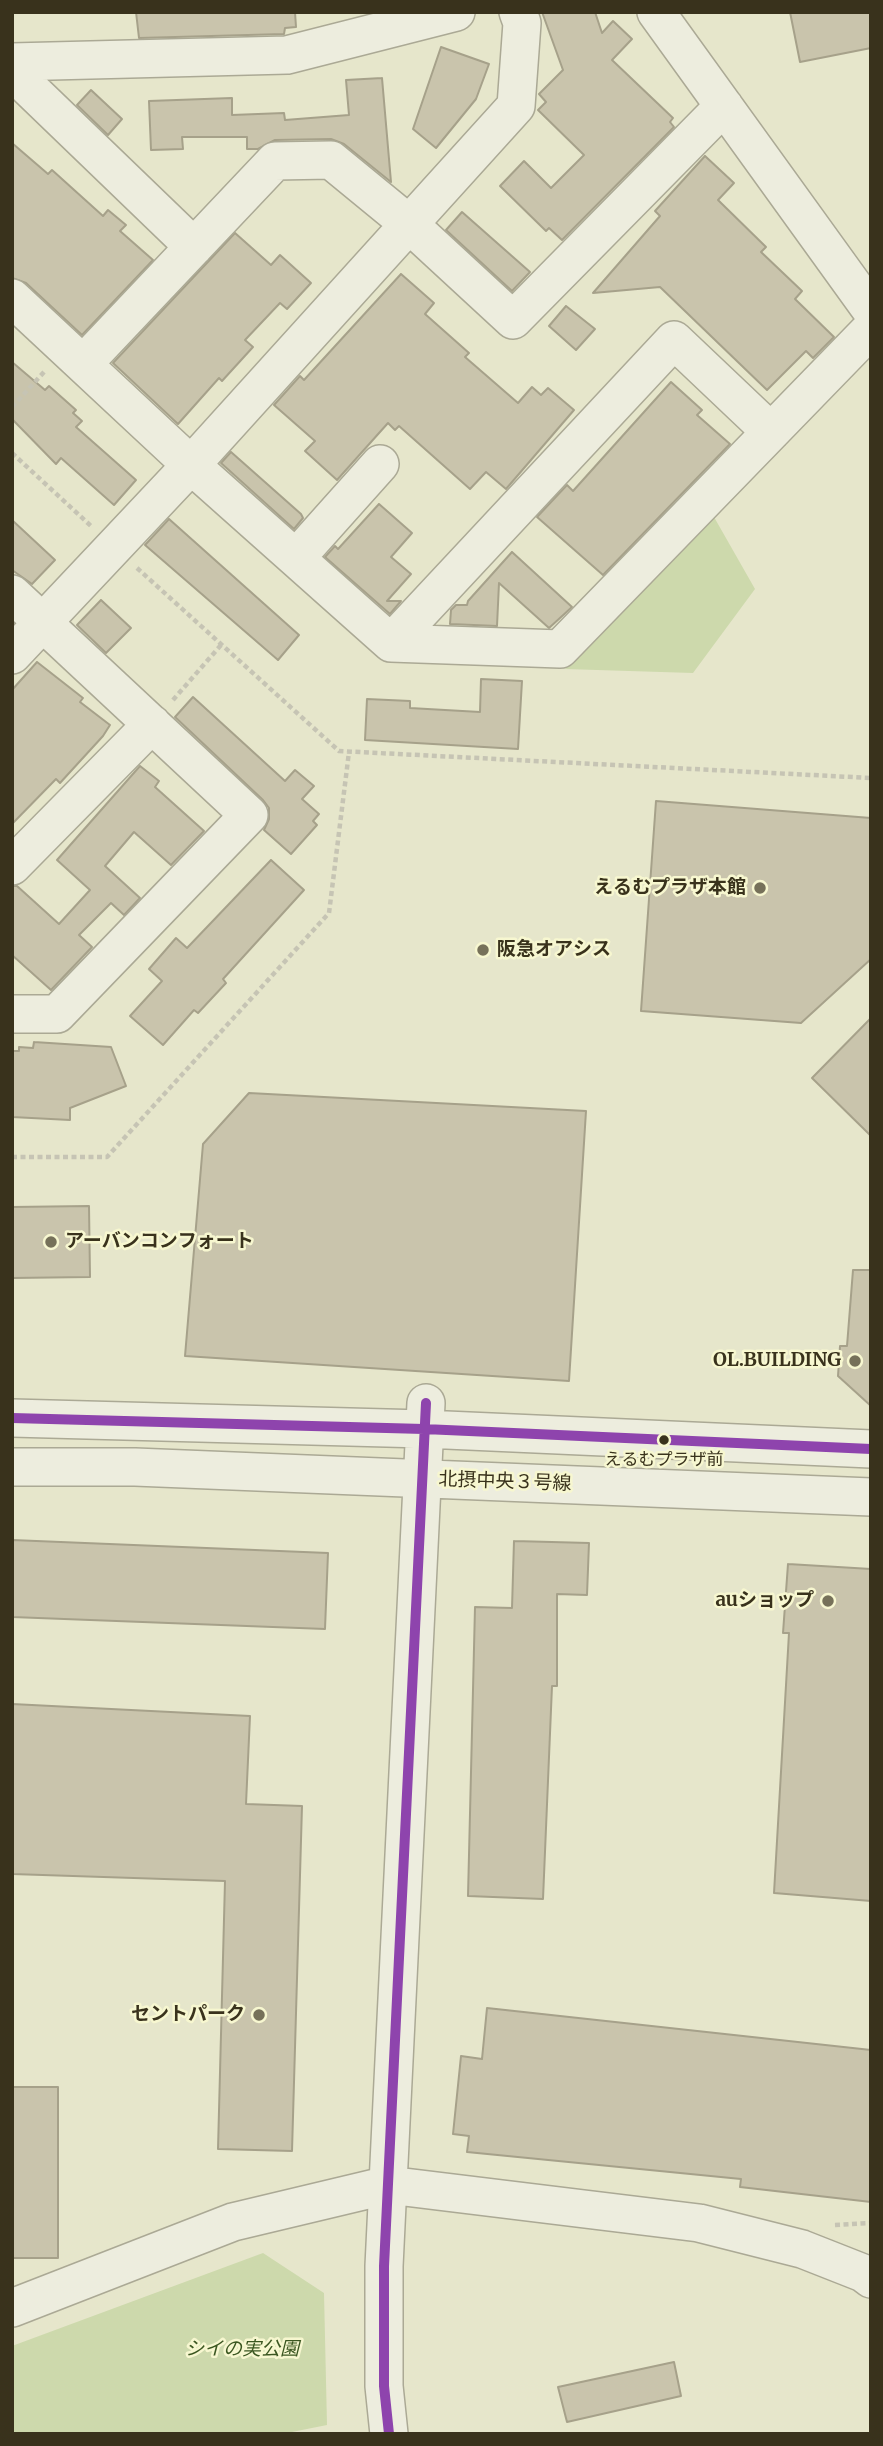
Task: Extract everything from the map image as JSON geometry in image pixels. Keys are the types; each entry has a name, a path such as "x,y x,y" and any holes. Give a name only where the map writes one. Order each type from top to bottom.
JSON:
{"street":[{"path":"194,247 28,87 16,62 287,55 456,12"},
{"path":"12,656 191,466 516,106 522,23 518,12"},
{"path":"656,12 871,310"},
{"path":"75,356 194,247 275,161 331,160 409,224 513,320 724,106"},
{"path":"12,298 191,466 391,643 560,649 871,329"},
{"path":"391,643 674,340 771,432"},
{"path":"296,558 380,464"},
{"path":"12,594 249,815 57,1014 12,1014"},
{"path":"12,866 152,724"},
{"path":"12,1418 425,1415 871,1449"},
{"path":"389,2434 384,2386 388,2185 425,1415"},
{"name":"北摂中央３号線","path":"12,1467 135,1467 871,1497"},
{"path":"12,2308 233,2222 388,2185 699,2223 802,2249 863,2273 871,2279"}],"path":[{"path":"12,407 75,356"},
{"path":"12,453 340,751 871,778"},
{"path":"152,724 221,645"},
{"path":"12,1157 107,1157 329,913 349,752"}],"green space":[{"path":"714,517 755,589 693,673 565,669"},
{"name":"シイの実公園","path":"263,2253 324,2293 327,2425 282,2434 12,2434 12,2346"}],"building":[{"path":"136,12 295,12 296,27 285,28 284,34 139,38"},
{"path":"542,12 595,12 602,33 613,21 632,39 612,60 673,118 670,122 674,127 562,240 549,228 546,231 500,186 524,161 551,188 584,155 538,110 546,102 539,94 563,70"},
{"path":"790,12 871,12 871,48 800,62"},
{"path":"441,47 489,64 476,99 436,148 413,129"},
{"path":"382,78 391,182 344,144 331,139 275,140 258,149 247,149 247,137 182,137 183,149 151,150 149,101 232,98 232,115 284,113 285,120 349,115 346,80"},
{"path":"91,90 122,119 108,135 77,105"},
{"path":"12,143 48,174 52,170 103,216 108,210 126,225 120,231 153,260 82,335 26,283 12,278"},
{"path":"705,156 734,183 718,200 766,247 761,252 802,291 795,299 834,337 813,358 806,351 767,390 660,287 593,293 660,216 655,211"},
{"path":"462,212 530,272 512,291 446,230"},
{"path":"235,233 271,265 280,255 311,283 287,309 280,303 245,340 253,347 222,381 219,378 178,424 113,363"},
{"path":"401,274 434,303 425,314 469,353 465,357 518,403 532,387 541,395 548,388 574,410 506,489 486,472 470,489 399,426 395,430 388,423 337,480 305,451 315,441 274,405 300,376 304,380"},
{"path":"566,306 595,329 576,350 549,326"},
{"path":"12,362 45,390 49,386 76,410 73,413 82,421 76,427 136,480 114,505 61,458 56,464 12,419"},
{"path":"671,382 702,410 697,415 730,444 603,575 537,517 567,485 573,491"},
{"path":"231,452 301,514 303,518 294,529 221,463"},
{"path":"379,504 412,533 391,557 411,574 387,601 401,601 390,614 325,557 335,546 338,549"},
{"path":"169,519 299,635 278,660 145,545"},
{"path":"12,520 55,560 32,584 12,570"},
{"path":"512,552 572,607 549,628 499,583 497,626 450,624 451,610 456,605 467,605"},
{"path":"101,600 131,628 106,653 77,625"},
{"path":"37,662 83,698 80,702 110,725 60,783 56,779 12,824 12,690"},
{"path":"481,679 522,681 518,749 365,740 367,699 410,701 410,708 480,712"},
{"path":"193,697 285,781 295,770 314,786 302,799 319,814 313,821 317,825 291,854 264,830 269,819 269,808 263,800 175,717"},
{"path":"140,766 159,781 155,787 204,831 171,865 134,832 105,866 140,898 124,915 111,903 79,935 92,947 51,990 12,955 12,886 17,886 59,924 90,890 57,860"},
{"name":"えるむプラザ本館","path":"656,801 871,818 871,959 801,1023 641,1011"},
{"path":"271,860 304,890 223,979 226,983 198,1013 194,1010 163,1045 130,1016 162,981 149,969 176,938 187,948"},
{"path":"871,1018 871,1136 812,1078"},
{"path":"34,1042 111,1047 126,1086 70,1108 70,1120 12,1117 12,1051 19,1051 19,1047 33,1048"},
{"path":"249,1093 586,1111 569,1381 185,1356 203,1144"},
{"name":"アーバンコンフォート","path":"89,1206 90,1277 12,1278 12,1207"},
{"path":"853,1270 871,1270 871,1406 838,1376 840,1346 847,1346"},
{"path":"12,1540 328,1553 325,1629 12,1617"},
{"path":"514,1541 589,1543 587,1595 557,1594 557,1686 552,1686 543,1899 468,1896 475,1607 512,1608"},
{"path":"788,1564 871,1569 871,1901 774,1893 789,1633 783,1633"},
{"name":"セントパーク","path":"12,1704 250,1716 246,1804 302,1806 292,2151 218,2149 225,1881 12,1874"},
{"path":"487,2008 871,2050 871,2202 740,2187 741,2179 467,2152 469,2136 453,2134 461,2056 482,2059"},
{"path":"12,2087 58,2087 58,2258 12,2258"},
{"path":"674,2362 681,2396 567,2422 558,2387"}],"transit line":[{"path":"389,2434 384,2386 384,2266 426,1403"},
{"path":"12,1418 424,1429 871,1449"}],"place":[{"name":"えるむプラザ本館","path":"760,888"},
{"name":"阪急オアシス","path":"483,950"},
{"name":"アーバンコンフォート","path":"51,1242"},
{"name":"OL.BUILDING","path":"855,1361"},
{"name":"えるむプラザ前","path":"664,1440"},
{"name":"auショップ","path":"828,1601"},
{"name":"セントパーク","path":"259,2015"}]}
